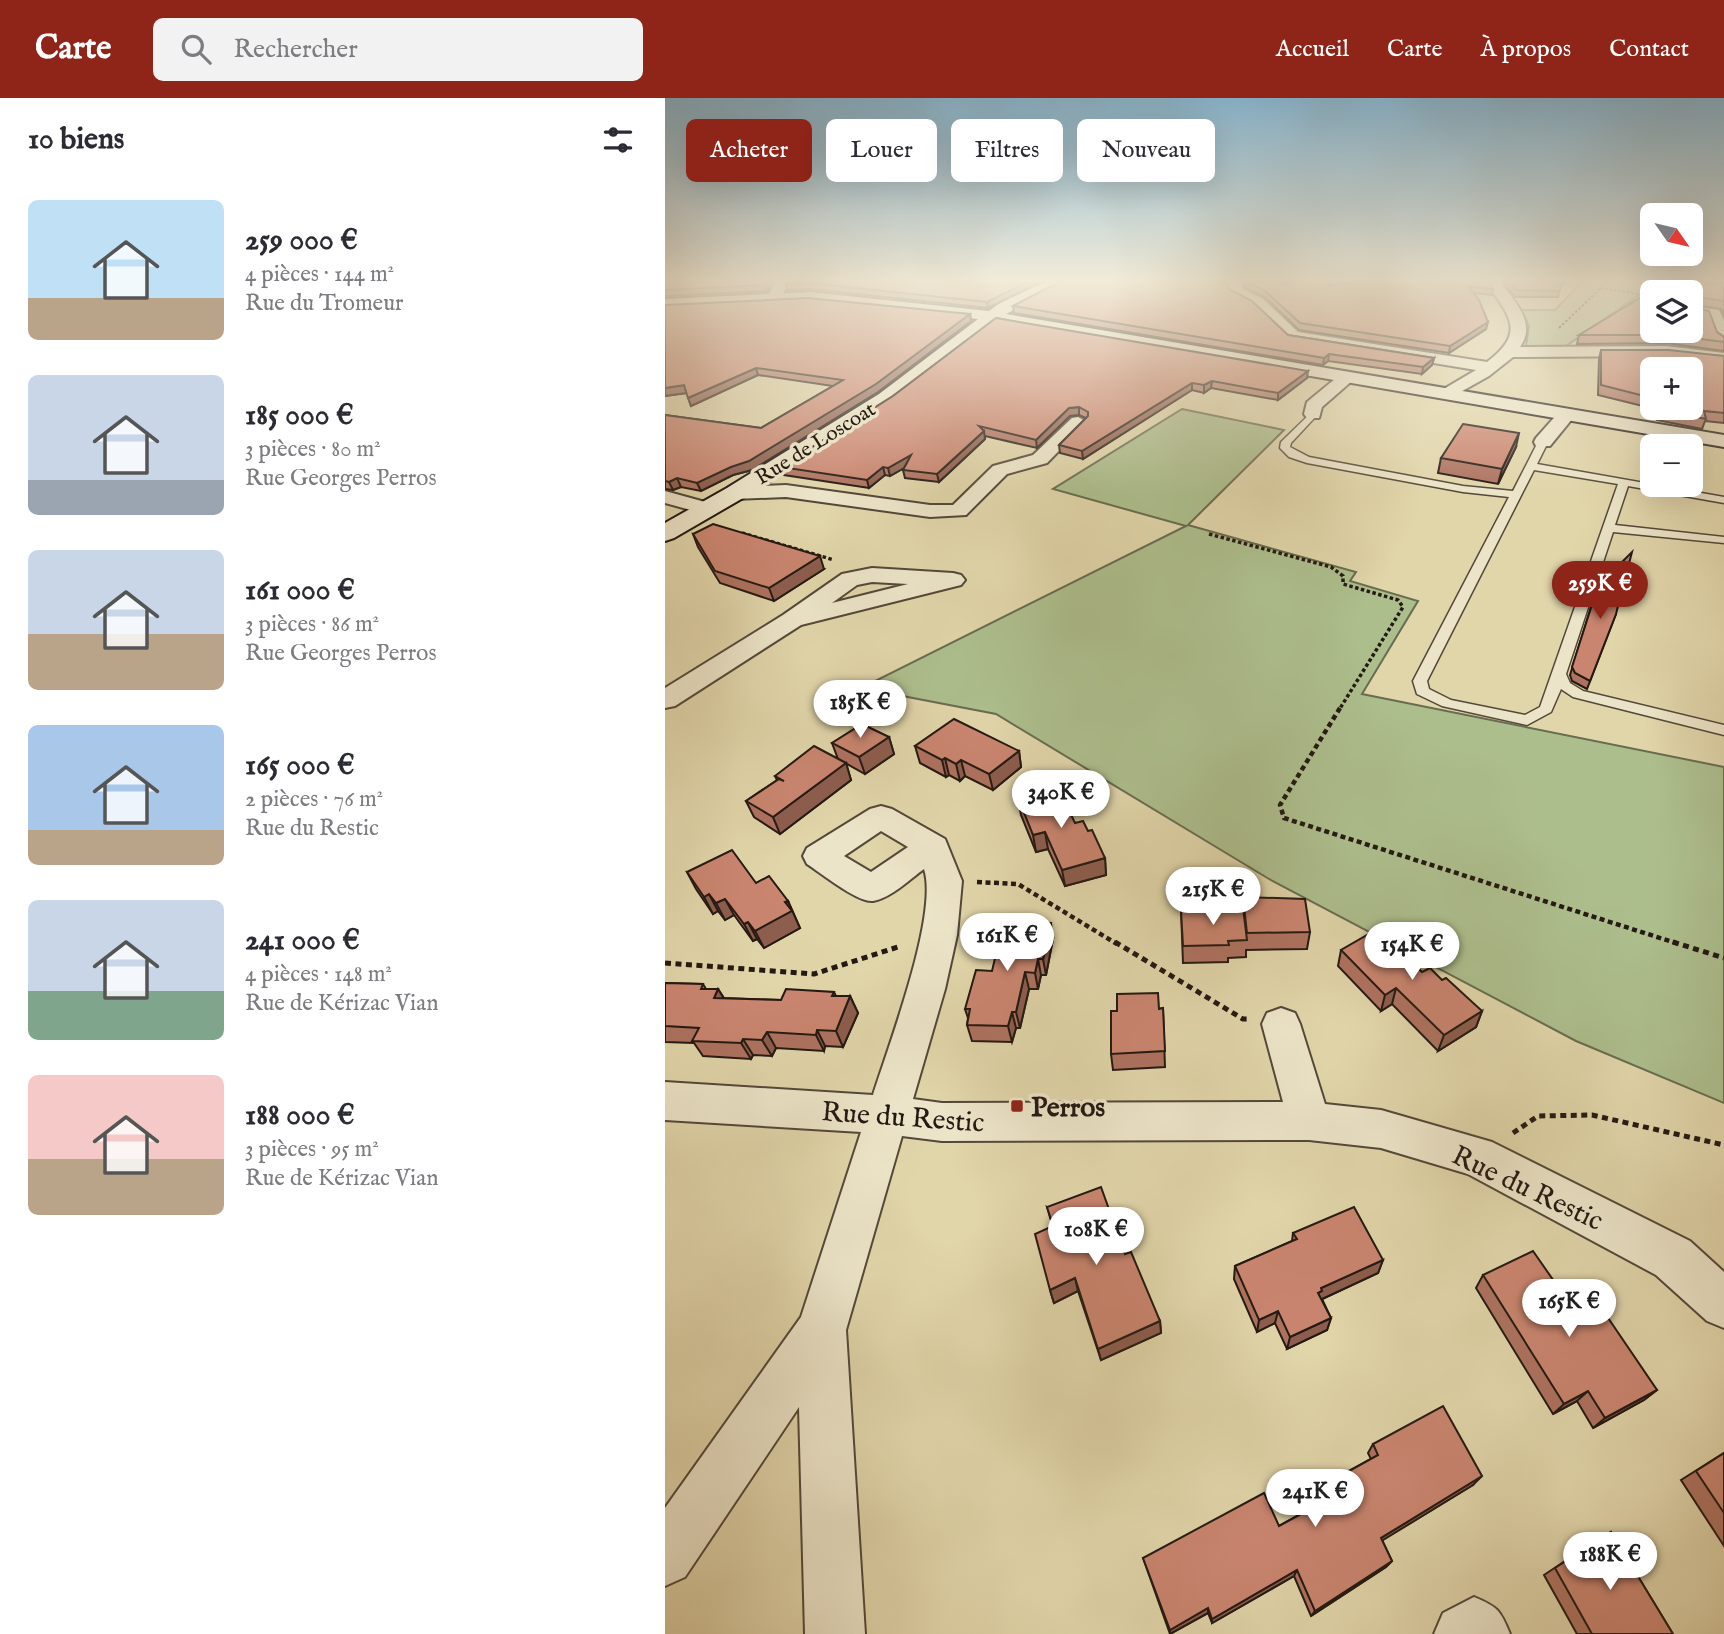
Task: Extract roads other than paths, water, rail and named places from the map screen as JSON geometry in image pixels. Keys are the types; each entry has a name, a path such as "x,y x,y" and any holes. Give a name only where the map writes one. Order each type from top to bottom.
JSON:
{"main road":[{"name":"Rue de Loscoat","path":"674,529 886,398 947,351"},
{"path":"1194,351 1724,441"}],"street":[{"path":"1388,351 1488,367"},
{"path":"1448,394 1511,352 1666,351 1724,358"},
{"path":"1313,414 1313,406 1347,377"},
{"path":"1543,442 1566,415"},
{"path":"735,493 786,491 930,511 958,511 1000,470 1040,459 1078,422"},
{"path":"665,497 709,509"},
{"path":"665,700 792,620 850,579 872,575 953,580 792,620"},
{"path":"665,1557 821,1330 926,989 939,934 945,881 933,846"},
{"path":"1281,1024 1309,1121"},
{"name":"Rue du Restic","path":"665,1101 888,1115 942,1122 1309,1121 1381,1129 1477,1156 1673,1258 1724,1304"},
{"path":"821,1330 835,1634"},
{"path":"1464,1634 1474,1627 1480,1634"}],"lane":[{"path":"1313,414 1286,442 1285,448 1293,455 1307,460 1463,489 1515,494"},
{"path":"1543,442 1420,681 1422,691 1447,703 1527,720 1546,709 1624,482"},
{"path":"1530,466 1724,500"},
{"path":"1609,528 1724,540"},
{"path":"1559,674 1565,685 1578,694 1724,730"}],"place":[{"name":"Perros","path":"1017,1106"}]}
